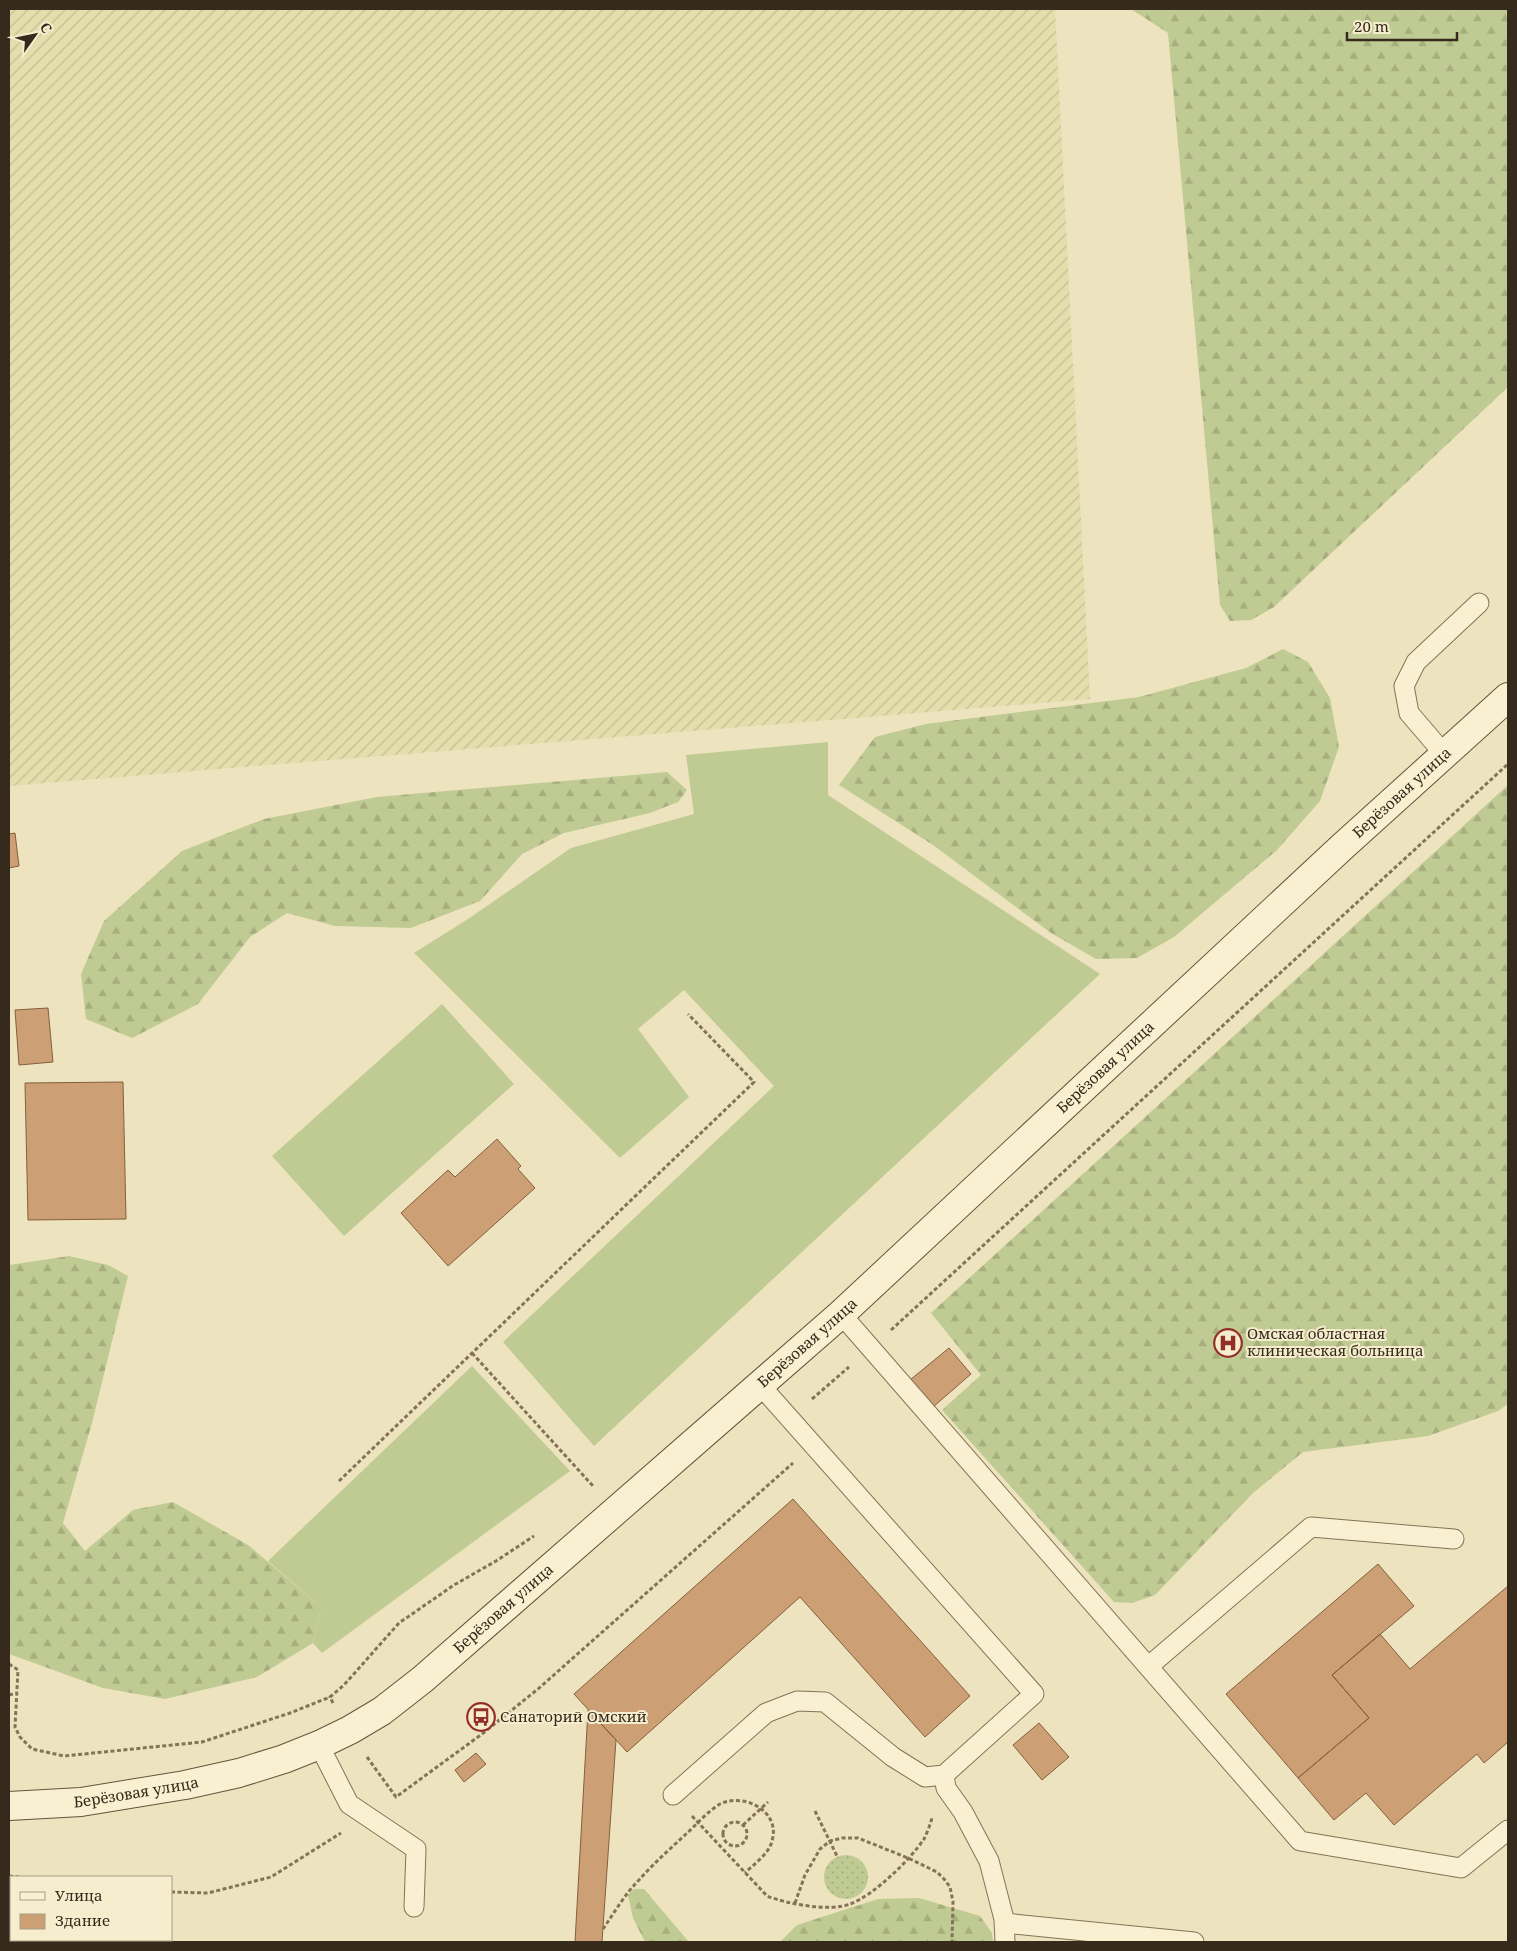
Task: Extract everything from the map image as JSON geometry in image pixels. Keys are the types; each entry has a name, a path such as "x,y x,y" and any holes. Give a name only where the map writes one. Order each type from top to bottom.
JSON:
{"main road":[{"name":"Берёзовая улица","path":"9,1806 81,1802 185,1785 239,1773 319,1745 382,1711 423,1679 841,1314 1342,847 1508,697"}],"lane":[{"path":"1444,755 1409,713 1404,686 1416,662 1479,602"},
{"path":"841,1314 1300,1841 1462,1868 1508,1830"},
{"path":"760,1385 1034,1694 945,1782"},
{"path":"1149,1666 1311,1528 1454,1539"},
{"path":"673,1795 766,1713 797,1701 825,1702 894,1757 925,1777 945,1782 989,1861 1004,1923 1005,1942"},
{"path":"319,1745 349,1804 416,1849 414,1907"},
{"path":"1004,1923 1194,1942"}],"path":[{"path":"172,1892 208,1893 271,1877 368,1817 482,1734 538,1689 802,1455 804,1405 871,1348 1508,764"},
{"path":"339,1481 754,1082 688,1014"},
{"path":"472,1353 594,1487 587,1493"},
{"path":"9,1664 18,1670 15,1727 20,1737 32,1749 64,1756 202,1742 290,1713 330,1697 344,1685 399,1623 454,1585 536,1534"},
{"path":"9,1695 17,1693"},
{"path":"330,1697 335,1706"},
{"path":"365,1755 396,1797"},
{"path":"673,1795 768,1896 778,1900 832,1908 849,1905 866,1896 903,1865 924,1839 945,1782"},
{"path":"603,1929 638,1880 698,1822 720,1804 734,1800 746,1801 761,1808 772,1824 774,1833 772,1844 767,1851 745,1873"},
{"path":"743,1825 768,1802"},
{"path":"815,1811 838,1856"},
{"path":"733,1821 741,1822 743,1825 748,1836 745,1843 738,1847 730,1846 722,1832 726,1825 733,1821"},
{"path":"795,1903 805,1875 820,1849 830,1841 842,1838 858,1838 908,1858 936,1872 950,1887 952,1942"},
{"path":"721,1847 726,1842"}],"shaded area":[{"path":"9,9 1055,9 1090,699 9,786"}],"green space":[{"path":"1131,9 1508,9 1508,387 1274,607 1251,620 1230,621 1220,605 1168,33"},
{"path":"1283,649 1308,662 1330,698 1339,747 1320,801 1277,850 1174,937 1137,958 1096,959 1051,933 933,845 839,785 875,737 926,724 1139,697 1246,668"},
{"path":"828,742 828,795 1100,974 594,1446 503,1342 774,1086 684,990 638,1029 689,1097 620,1158 414,953 468,919 571,848 694,814 686,755"},
{"path":"667,772 687,790 678,802 650,813 564,833 522,854 480,901 411,928 335,926 287,913 250,937 198,1004 132,1038 86,1019 81,974 104,921 182,851 264,819 377,797"},
{"path":"1508,785 1508,1404 1498,1411 1428,1436 1303,1452 1253,1493 1155,1595 1132,1603 1114,1602 942,1410 981,1375 931,1313"},
{"path":"442,1004 514,1084 344,1236 272,1156"},
{"path":"69,1256 108,1265 128,1276 92,1423 63,1523 85,1551 133,1510 173,1502 248,1545 321,1607 313,1643 257,1677 165,1699 103,1688 9,1654 9,1265"},
{"path":"472,1366 570,1471 322,1653 313,1643 321,1607 268,1561"},
{"path":"850,1855 862,1861 867,1868 867,1886 862,1893 855,1898 842,1899 834,1896 827,1889 824,1873 827,1865 834,1858"},
{"path":"634,1889 644,1889 689,1942 645,1942 633,1918 628,1895"},
{"path":"919,1898 980,1916 992,1933 993,1942 780,1942 797,1925 878,1899"}],"building":[{"path":"15,833 19,866 9,868 9,834"},
{"path":"48,1008 53,1062 19,1065 15,1010"},
{"path":"123,1082 126,1219 28,1220 25,1083"},
{"path":"497,1139 521,1166 518,1169 535,1188 448,1266 401,1213 448,1170 455,1177"},
{"path":"949,1348 971,1374 933,1407 910,1380"},
{"path":"793,1499 970,1696 925,1737 800,1597 627,1752 574,1694"},
{"path":"1378,1564 1414,1606 1332,1675 1369,1718 1298,1778 1226,1694"},
{"path":"1508,1586 1508,1742 1484,1763 1477,1754 1394,1825 1366,1793 1334,1820 1298,1778 1369,1718 1332,1675 1380,1634 1410,1669"},
{"path":"588,1710 616,1740 602,1942 575,1942"},
{"path":"1039,1723 1069,1757 1042,1780 1013,1745"},
{"path":"476,1753 486,1764 464,1782 455,1770"}],"place":[{"name":"Омская областная клиническая больница","path":"1228,1343"},
{"name":"Санаторий Омский","path":"481,1717"}]}
